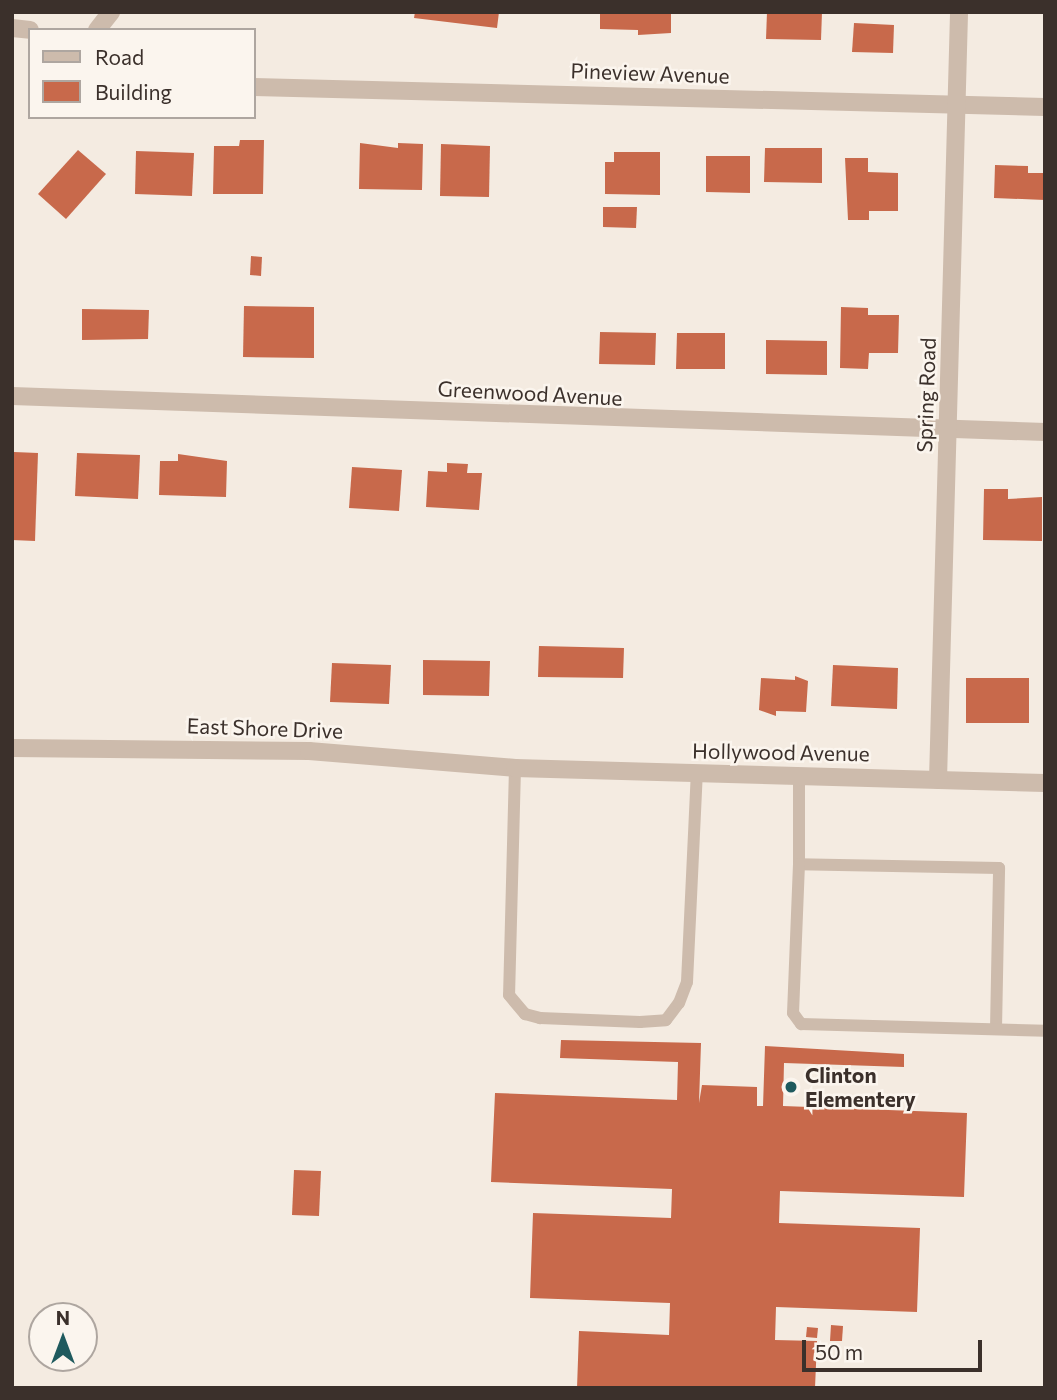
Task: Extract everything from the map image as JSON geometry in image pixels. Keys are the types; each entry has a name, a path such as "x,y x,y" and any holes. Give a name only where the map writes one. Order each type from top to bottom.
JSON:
{"street":[{"name":"Spring Road","path":"938,780 959,12"},
{"name":"Pineview Avenue","path":"256,87 1045,107"},
{"name":"Greenwood Avenue","path":"12,396 615,421 1045,432"},
{"name":"East Shore Drive","path":"12,748 309,751 515,768"},
{"name":"Hollywood Avenue","path":"515,768 1045,783"}],"lane":[{"path":"515,768 509,995 525,1013 540,1018 640,1022 666,1020 680,1003 687,982 697,773"},
{"path":"799,774 799,864 793,1013 801,1024 1045,1031"},
{"path":"799,864 999,868 996,1029"}],"building":[{"path":"415,12 499,12 497,28 414,18"},
{"path":"600,12 671,12 671,33 638,35 638,30 600,29"},
{"path":"767,12 822,12 821,40 766,39"},
{"path":"854,23 894,25 893,53 852,52"},
{"path":"240,140 264,140 263,194 213,194 214,146 239,146"},
{"path":"360,143 398,148 398,143 423,144 422,190 359,189"},
{"path":"441,144 490,146 489,197 440,196"},
{"path":"765,148 822,148 822,183 764,182"},
{"path":"78,150 106,174 66,219 38,194"},
{"path":"136,151 194,153 192,196 135,194"},
{"path":"614,152 660,152 660,195 605,194 605,162 614,162"},
{"path":"706,156 750,156 750,193 706,192"},
{"path":"845,158 868,158 868,172 898,173 898,211 869,211 869,220 848,220"},
{"path":"995,165 1028,166 1028,173 1045,173 1045,200 994,198"},
{"path":"603,207 637,207 636,228 603,227"},
{"path":"251,256 262,257 261,276 250,275"},
{"path":"244,306 314,307 314,358 243,357"},
{"path":"841,307 868,308 868,315 899,315 898,353 869,353 868,369 840,368"},
{"path":"82,309 149,310 148,339 82,340"},
{"path":"600,332 656,333 655,365 599,364"},
{"path":"677,333 725,333 725,369 676,369"},
{"path":"766,340 827,341 827,375 766,374"},
{"path":"14,452 38,453 35,541 12,540"},
{"path":"77,453 140,455 138,499 75,496"},
{"path":"178,454 227,461 226,497 159,495 160,461 178,461"},
{"path":"447,463 468,464 467,473 482,473 479,510 426,507 428,471 447,472"},
{"path":"352,467 402,470 399,511 349,508"},
{"path":"984,489 1008,489 1008,499 1042,497 1042,541 983,540"},
{"path":"539,646 624,648 623,678 538,677"},
{"path":"423,660 490,661 489,696 423,695"},
{"path":"332,663 391,665 389,704 330,702"},
{"path":"833,665 898,668 897,709 831,706"},
{"path":"795,676 808,681 806,712 776,711 776,716 759,710 761,678 795,680"},
{"path":"966,678 1029,678 1029,723 966,723"},
{"path":"561,1040 701,1043 699,1103 702,1085 757,1087 757,1106 763,1106 765,1046 904,1054 904,1067 784,1063 783,1106 967,1113 964,1197 780,1191 779,1223 920,1228 917,1312 776,1307 775,1340 817,1341 815,1388 577,1388 579,1331 669,1335 670,1303 530,1298 533,1213 671,1218 672,1189 491,1182 495,1093 677,1100 678,1062 560,1058"},
{"path":"294,1170 321,1171 319,1216 292,1215"},
{"path":"831,1325 843,1326 842,1341 830,1341"},
{"path":"807,1327 818,1328 817,1338 806,1337"}],"place":[{"name":"Clinton Elementery","path":"791,1087"}]}
